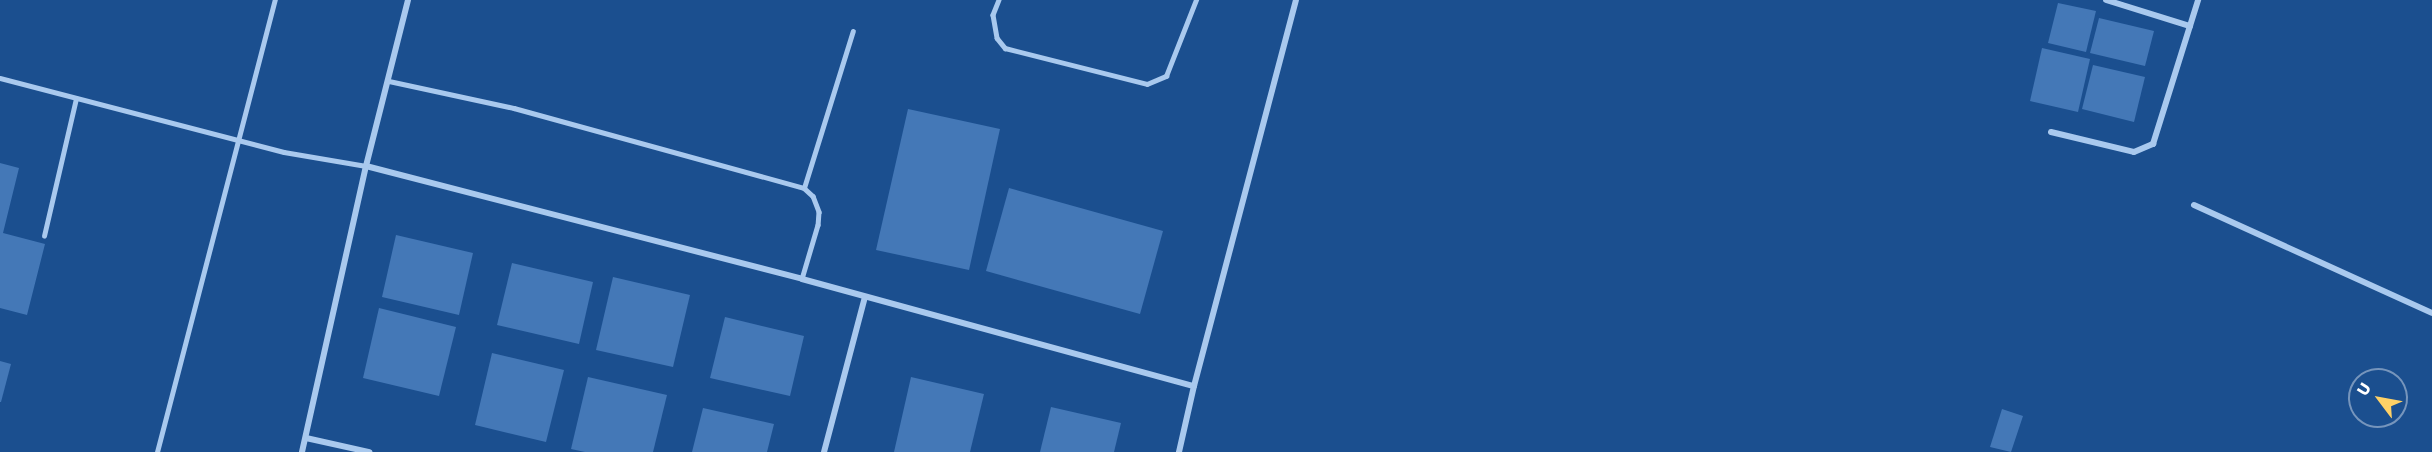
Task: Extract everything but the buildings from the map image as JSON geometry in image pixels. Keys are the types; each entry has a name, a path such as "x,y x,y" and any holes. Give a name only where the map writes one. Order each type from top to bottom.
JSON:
{"street":[{"path":"302,452 366,166 408,0"},
{"path":"1179,452 1194,386 1296,0"},
{"path":"2106,0 2190,26"},
{"path":"2051,132 2134,152 2153,144 2198,0"},
{"path":"366,166 802,279 1194,386"},
{"path":"2194,205 2432,314"},
{"path":"824,452 865,297"},
{"path":"306,438 369,452"}],"lane":[{"path":"157,452 275,0"},
{"path":"999,0 993,15 997,38 1005,48 1147,84 1166,76 1196,0"},
{"path":"804,188 853,31"},
{"path":"0,78 238,141 284,152 366,166"},
{"path":"389,81 514,108 804,188 813,196 819,212 818,225 802,279"},
{"path":"44,236 76,99"}]}
